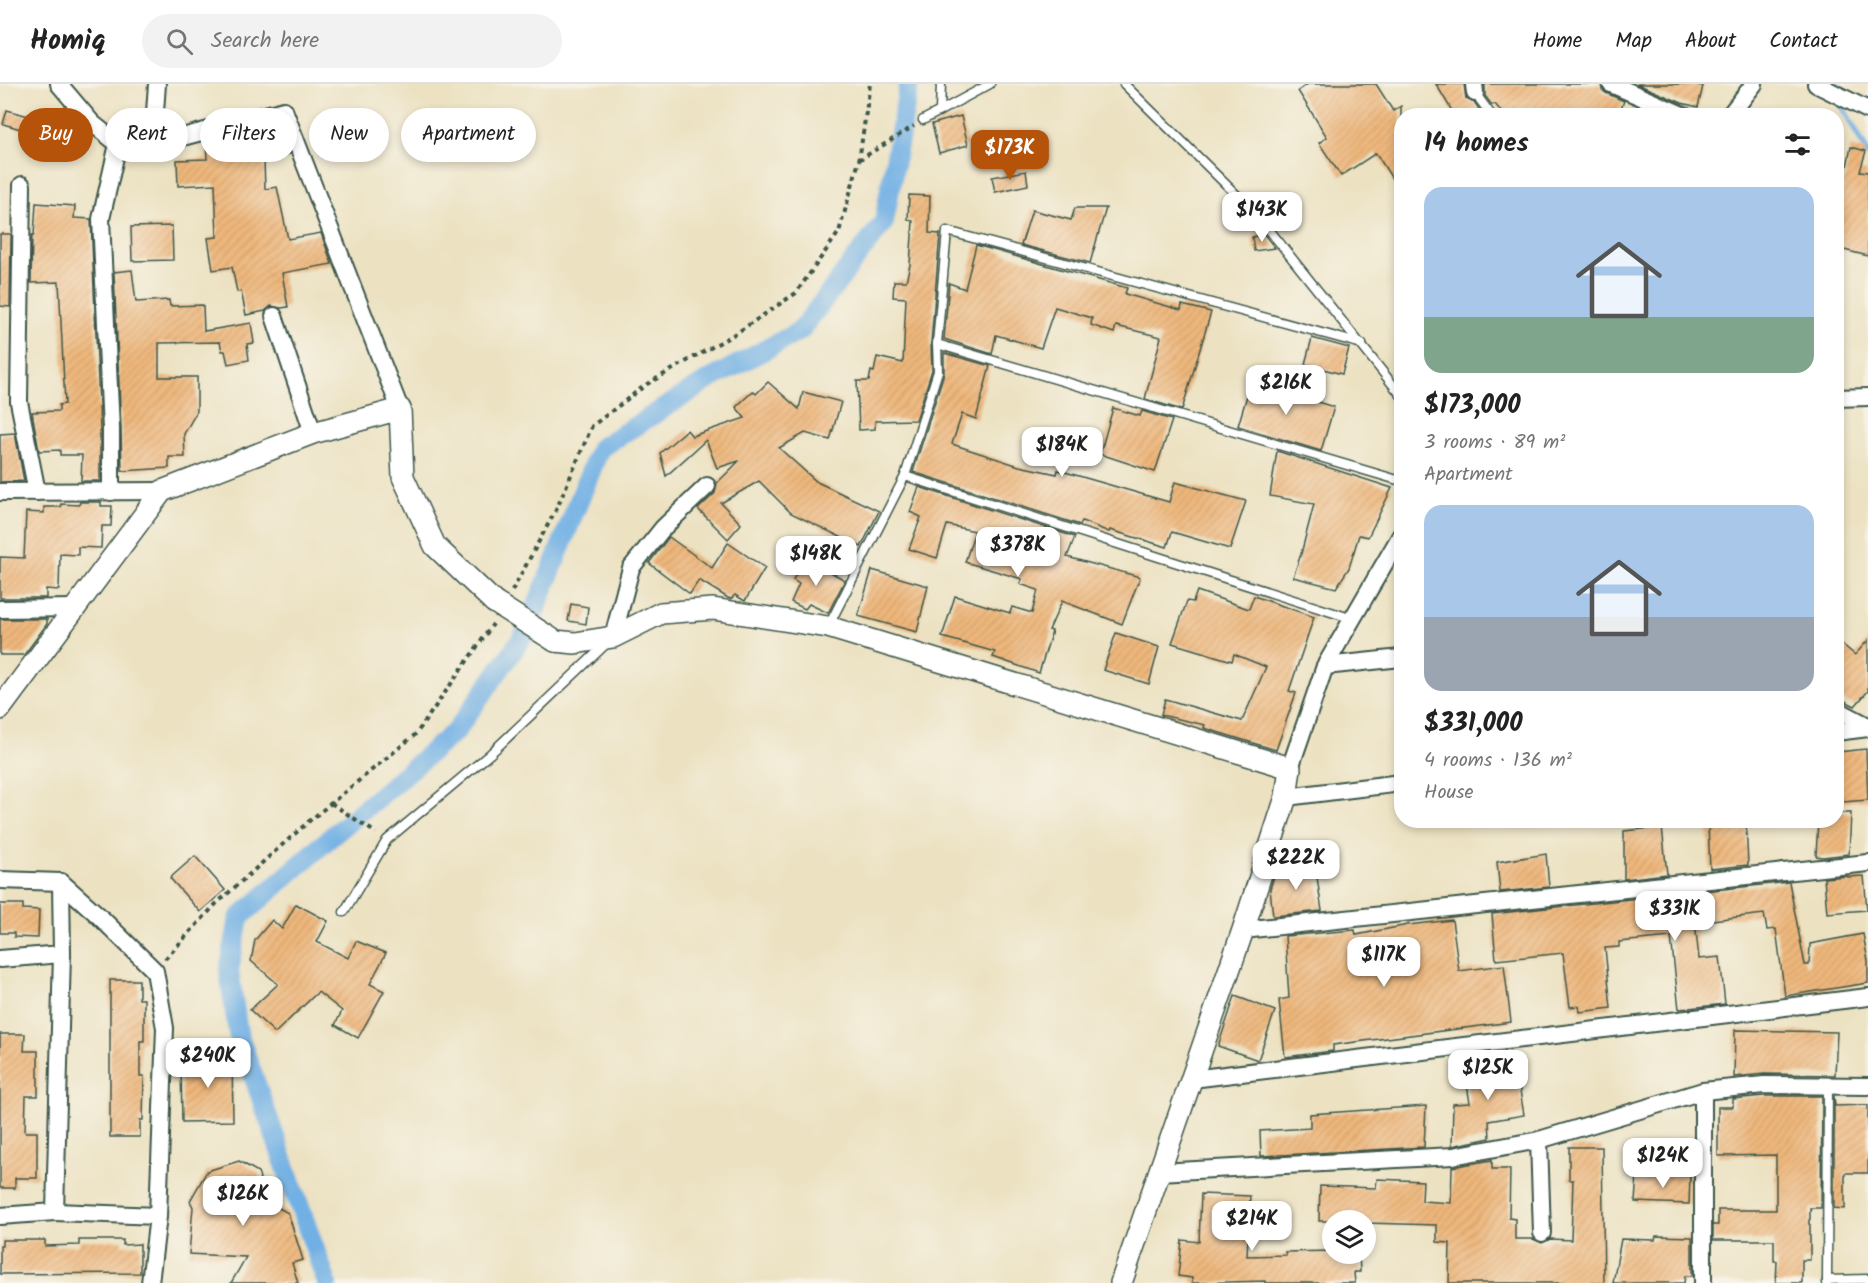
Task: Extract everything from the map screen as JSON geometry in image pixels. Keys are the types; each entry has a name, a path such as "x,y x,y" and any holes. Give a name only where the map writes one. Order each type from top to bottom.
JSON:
{"street":[{"path":"59,84 92,123 105,134"},
{"path":"155,108 157,84"},
{"path":"1611,84 1666,108"},
{"path":"1735,108 1754,84"},
{"path":"1816,84 1868,110"},
{"path":"188,136 284,110 400,409 404,477 435,546 500,605 555,641 575,643 613,637 661,613 713,609 828,627 1290,768"},
{"path":"111,492 111,429 101,219 114,162"},
{"path":"22,185 18,402 37,492"},
{"path":"274,316 313,434"},
{"path":"1844,398 1868,397"},
{"path":"0,492 162,491 313,434 400,409"},
{"path":"613,637 631,568 663,528 707,486"},
{"path":"0,709 162,491"},
{"path":"1121,1283 1244,930 1286,797 1290,768 1325,666 1394,547"},
{"path":"0,609 75,608"},
{"path":"1325,666 1394,659"},
{"path":"1844,714 1868,727"},
{"path":"1844,731 1868,727"},
{"path":"1286,797 1394,784"},
{"path":"1244,930 1868,863"},
{"path":"0,880 61,882 155,971 165,1028 158,1216 150,1283"},
{"path":"56,1212 62,954 61,882"},
{"path":"0,959 62,954"},
{"path":"1192,1079 1868,997"},
{"path":"1160,1172 1453,1156 1539,1140 1703,1091 1764,1085 1868,1086"},
{"path":"1703,1091 1703,1283"},
{"path":"1539,1140 1542,1233"},
{"path":"0,1216 56,1212 158,1216"}],"lane":[{"path":"940,111 941,84"},
{"path":"923,120 990,84"},
{"path":"1124,84 1259,217 1394,386"},
{"path":"1474,88 1487,108"},
{"path":"828,627 905,476 938,371 937,344 947,231 1362,344"},
{"path":"937,344 1394,479"},
{"path":"905,476 1353,619"},
{"path":"345,912 387,840 490,754 613,637"},
{"path":"1828,1085 1827,1281 1868,1279"}],"path":[{"path":"155,971 216,904 331,803 416,734 500,605 557,508 592,426 647,384 738,332 796,292 839,232 859,161 870,84"},
{"path":"859,161 923,120"},
{"path":"331,803 387,840"}],"building":[{"path":"1308,84 1376,84 1394,110 1394,182 1376,153 1341,176 1319,143 1327,137 1298,91"},
{"path":"1436,84 1464,84 1466,99 1475,103 1478,108 1450,108"},
{"path":"1485,84 1601,84 1602,90 1606,93 1624,101 1621,108 1498,108 1495,104 1492,105 1485,96"},
{"path":"1637,84 1703,86 1698,107 1682,103"},
{"path":"7,110 18,113 18,128 3,124"},
{"path":"961,116 968,145 939,153 932,124"},
{"path":"1851,147 1866,151 1860,171 1868,172 1868,256 1844,250 1844,181"},
{"path":"200,159 200,162 264,162 265,189 277,187 288,239 321,233 332,264 282,273 288,307 271,306 265,311 246,315 241,291 237,292 232,267 213,270 208,238 217,237 215,184 178,186 177,162 188,162 188,160"},
{"path":"1026,171 1028,185 995,192 992,177"},
{"path":"909,195 930,196 929,233 940,234 931,343 932,370 916,420 875,421 875,429 859,430 857,381 869,381 871,371 874,372 877,357 903,363 906,298 893,297 894,281 906,281 910,265 913,221 908,220"},
{"path":"36,203 75,206 74,218 91,219 100,481 81,481 82,455 60,455 60,450 39,451 32,412 59,411 59,405 65,404 59,282 31,283 32,235 34,235"},
{"path":"1075,208 1106,208 1090,263 1021,245 1032,210 1071,220"},
{"path":"172,226 173,260 132,261 131,227"},
{"path":"0,234 11,234 10,307 0,306"},
{"path":"1264,234 1275,248 1254,251 1252,237"},
{"path":"976,245 1127,288 1125,294 1181,310 1182,305 1211,312 1182,410 1145,399 1161,337 1116,326 1114,333 1091,325 1092,318 1055,307 1041,348 996,335 992,354 944,339 949,283 965,289"},
{"path":"132,270 136,302 169,300 170,306 203,305 204,331 251,323 254,343 247,344 249,360 228,364 220,342 159,343 159,377 197,377 197,411 184,434 185,457 169,457 169,468 122,471 114,272"},
{"path":"1312,338 1349,348 1342,374 1305,364"},
{"path":"944,353 990,366 976,419 962,414 952,444 1019,466 1057,474 1058,470 1169,502 1175,482 1246,501 1230,549 1172,532 1167,547 1110,530 1109,532 1082,521 1080,525 913,472 944,373"},
{"path":"768,382 799,409 803,392 841,402 830,440 805,433 779,448 817,482 879,511 861,547 791,513 759,481 721,503 741,524 728,539 698,509 715,493 717,483 739,461 717,468 706,440 666,476 660,453 687,430 692,436 745,418 736,407 753,391 756,394"},
{"path":"1251,382 1334,407 1321,451 1238,426"},
{"path":"1113,408 1140,416 1142,411 1172,420 1155,472 1100,454"},
{"path":"15,433 24,481 0,482 0,434"},
{"path":"1277,451 1392,488 1368,537 1359,535 1349,568 1336,588 1293,577 1314,504 1270,496"},
{"path":"919,487 1075,537 1067,557 1140,577 1122,624 1062,601 1049,630 1052,631 1039,673 993,657 995,652 942,637 955,596 1010,613 1012,607 1032,613 1038,590 1020,584 1022,579 965,562 975,531 947,525 937,558 909,549 921,517 910,512"},
{"path":"80,502 101,502 101,506 112,506 111,526 102,526 101,548 78,547 78,555 60,554 59,590 46,589 46,598 0,598 0,557 24,558 26,512 44,513 44,507 61,507 61,504 79,505"},
{"path":"669,537 712,568 728,543 765,568 745,601 735,595 731,599 728,598 699,580 690,594 649,563"},
{"path":"805,558 845,580 828,613 809,604 805,609 791,602 799,584 793,580"},
{"path":"872,570 928,586 917,632 858,616"},
{"path":"1197,591 1249,609 1254,596 1314,617 1289,691 1296,693 1276,750 1204,728 1205,725 1161,715 1165,699 1242,721 1266,667 1234,654 1232,661 1172,643 1187,601 1193,602"},
{"path":"571,604 588,607 586,624 568,621"},
{"path":"0,619 47,619 47,624 24,655 0,655"},
{"path":"1116,633 1159,647 1149,684 1103,670"},
{"path":"1868,640 1868,691 1855,706 1845,701 1844,646 1855,655"},
{"path":"1866,749 1868,800 1844,802 1844,751"},
{"path":"1844,813 1851,813 1849,854 1816,856 1818,828 1844,828"},
{"path":"1662,828 1667,874 1624,879 1624,831"},
{"path":"1708,828 1746,828 1748,865 1710,869"},
{"path":"1546,854 1549,887 1500,892 1497,862"},
{"path":"195,856 225,890 200,912 170,878"},
{"path":"1315,864 1322,911 1273,916 1270,889 1276,870"},
{"path":"1864,876 1867,910 1827,913 1824,878"},
{"path":"1789,882 1805,965 1809,965 1810,944 1863,934 1868,961 1868,983 1785,996 1776,929 1767,930 1764,914 1695,922 1699,959 1720,957 1725,1004 1679,1009 1671,937 1619,942 1619,947 1605,948 1611,1008 1580,1012 1579,1006 1570,1007 1563,953 1496,960 1492,914"},
{"path":"0,904 23,904 23,909 39,910 38,938 14,937 14,933 0,933"},
{"path":"296,904 328,921 317,942 348,958 356,941 386,953 370,984 384,991 358,1038 335,1025 342,1011 318,992 275,1033 250,1010 278,984 251,961 255,940 272,920 282,929"},
{"path":"1452,920 1459,971 1504,965 1511,1022 1333,1045 1333,1051 1285,1057 1279,1000 1289,998 1285,936 1355,930 1356,935 1408,925"},
{"path":"110,980 139,980 139,999 144,999 144,1041 140,1041 140,1076 144,1076 143,1120 140,1120 140,1137 110,1137"},
{"path":"1235,996 1275,1011 1258,1060 1218,1046"},
{"path":"1735,1030 1837,1032 1835,1075 1764,1074 1734,1077"},
{"path":"0,1034 25,1034 24,1051 38,1051 38,1096 26,1096 25,1132 37,1132 37,1178 15,1178 15,1188 0,1188"},
{"path":"1514,1054 1524,1115 1489,1121 1490,1138 1452,1146 1453,1104 1470,1103 1466,1079 1487,1075 1485,1059"},
{"path":"196,1055 232,1055 233,1121 182,1122 181,1063 196,1063"},
{"path":"1764,1096 1822,1096 1821,1208 1810,1208 1810,1260 1802,1260 1802,1283 1776,1283 1777,1261 1774,1261 1774,1240 1713,1240 1713,1225 1718,1225 1718,1210 1776,1210 1776,1155 1718,1156 1718,1107 1733,1107 1733,1099"},
{"path":"1834,1096 1835,1106 1868,1105 1868,1173 1845,1173 1845,1209 1834,1208"},
{"path":"1426,1106 1424,1147 1261,1156 1260,1131 1310,1128 1310,1114"},
{"path":"1569,1147 1602,1147 1604,1283 1449,1283 1450,1243 1437,1242 1437,1225 1376,1223 1376,1210 1322,1210 1322,1221 1319,1221 1320,1186 1376,1188 1377,1179 1423,1181 1422,1201 1451,1203 1452,1167 1492,1160 1492,1169 1510,1169 1509,1218 1515,1219 1515,1239 1533,1239 1542,1243 1550,1239 1571,1240 1573,1180 1569,1180"},
{"path":"239,1161 258,1172 260,1178 252,1193 288,1213 303,1260 292,1263 298,1283 231,1283 246,1257 189,1254 193,1207 190,1201 207,1171"},
{"path":"1637,1174 1690,1176 1689,1204 1635,1202"},
{"path":"1201,1194 1250,1196 1247,1256 1322,1251 1322,1264 1360,1264 1360,1272 1354,1272 1355,1283 1265,1283 1265,1281 1192,1283 1192,1278 1178,1276 1182,1240 1199,1242"},
{"path":"1656,1236 1692,1237 1692,1276 1685,1276 1684,1283 1613,1283 1621,1239 1655,1240"},
{"path":"2,1240 45,1240 45,1246 79,1245 79,1240 123,1240 123,1245 140,1244 140,1273 0,1274"}],"waterway":[{"path":"327,1283 238,1033 229,971 239,918 456,731 527,631 600,448 707,381 800,331 884,222 909,84"},
{"path":"1838,84 1843,108"},
{"path":"1844,110 1868,154"}]}
